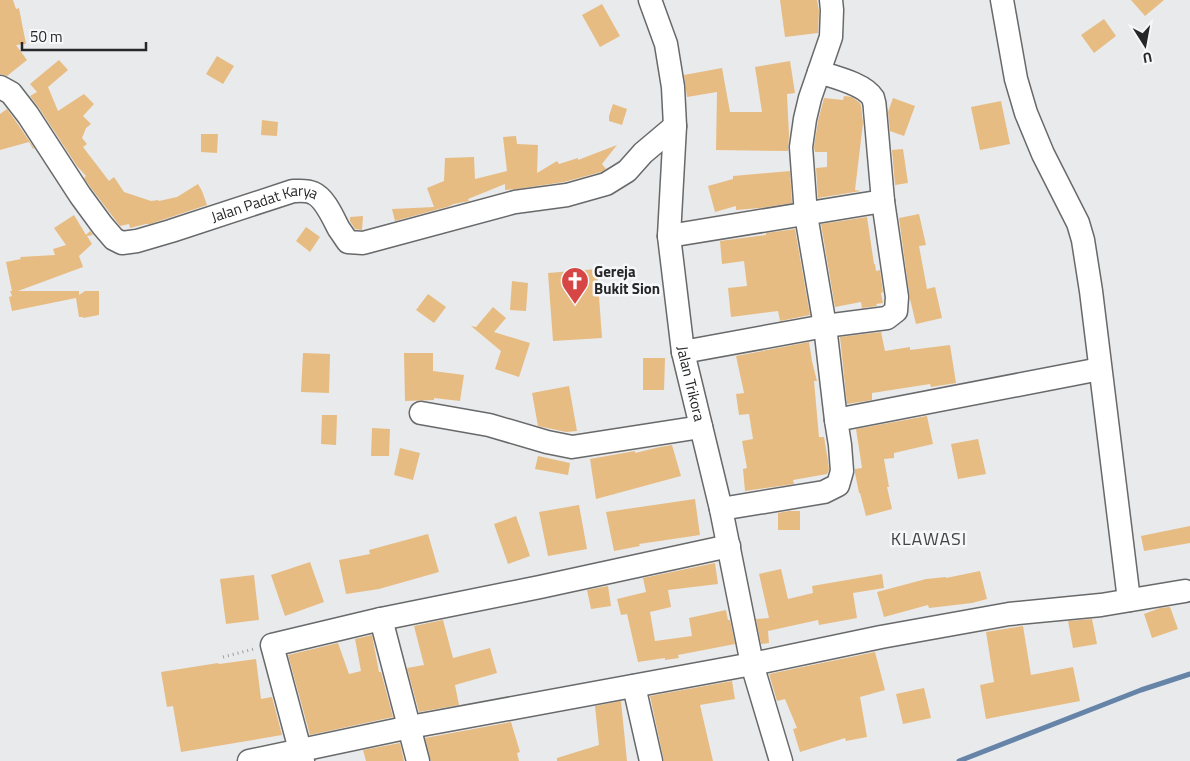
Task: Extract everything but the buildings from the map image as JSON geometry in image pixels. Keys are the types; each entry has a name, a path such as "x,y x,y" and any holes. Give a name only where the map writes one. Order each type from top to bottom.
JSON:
{"street":[{"name":"Jalan Trikora","path":"650,0 666,44 672,87 675,126 669,236 682,352 721,509 752,664 781,760"},
{"path":"721,509 824,492 838,484 842,471 825,326 806,215 800,147 810,98 831,37 831,0"},
{"path":"1002,0 1016,80 1026,113 1043,154 1078,223 1083,240 1091,290 1128,595"},
{"path":"682,352 825,326 887,318 896,311 897,297 883,201 873,98 859,86 819,72"},
{"name":"Jalan Padat Karya","path":"0,87 11,93 28,115 80,195 102,225 114,239 122,243 136,242 293,191 304,191 314,193 323,202 348,242 364,243 515,202 567,195 606,184 627,171 643,153 675,126"},
{"path":"669,236 883,201"},
{"path":"836,420 1100,369"},
{"path":"421,413 489,425 553,444 572,447 701,427"},
{"path":"302,755 272,645 381,619 729,546"},
{"path":"249,761 302,755 410,727 752,664 881,637 1009,614 1101,605 1128,595 1185,591"},
{"path":"381,619 418,761"},
{"path":"634,686 651,761"}],"path":[{"path":"223,657 272,645"}],"waterway":[{"path":"959,761 1141,690 1190,674"}],"place":[{"name":"Gereja Bukit Sion","path":"575,305"}],"district":[{"name":"KLAWASI","path":"929,539"}]}
